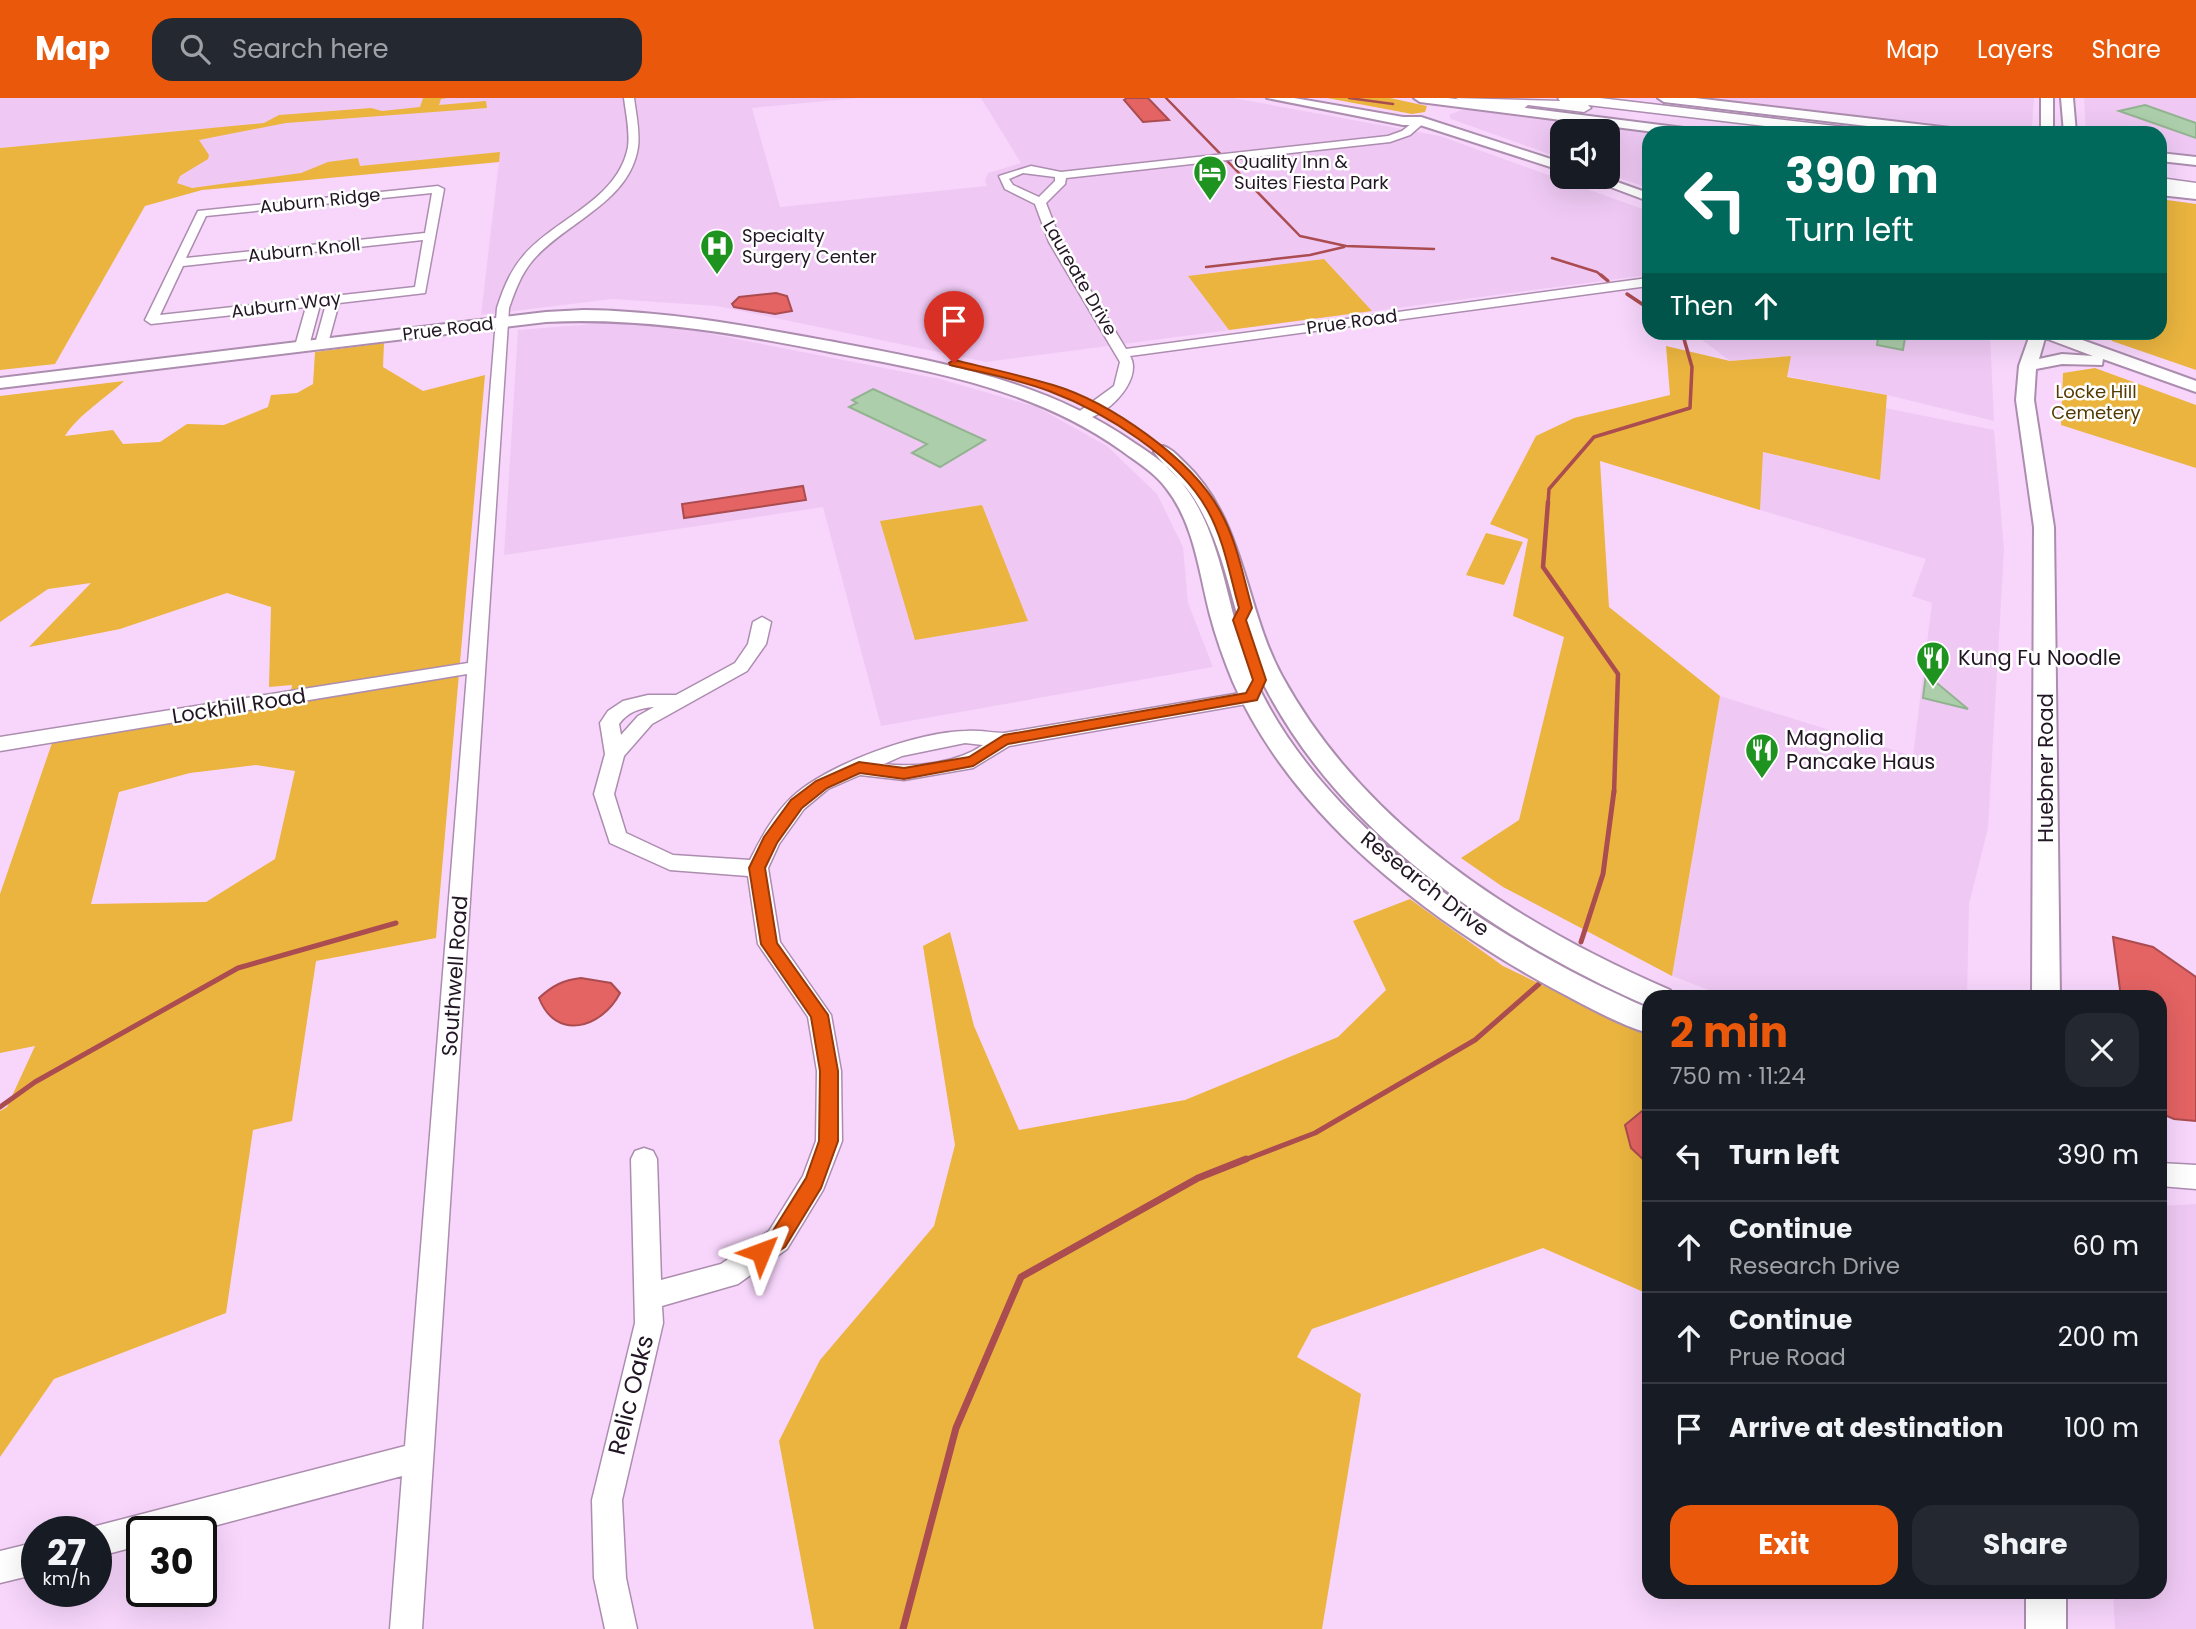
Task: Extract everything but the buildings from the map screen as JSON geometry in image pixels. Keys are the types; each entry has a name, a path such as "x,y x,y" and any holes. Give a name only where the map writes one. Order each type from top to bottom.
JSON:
{"highway":[{"path":"1463,98 1718,124"},
{"path":"1505,98 1736,126"},
{"path":"1565,98 1802,126"},
{"path":"1634,98 1833,126"},
{"path":"2167,169 2196,173"},
{"path":"2167,179 2193,191"},
{"path":"2167,185 2193,191"}],"main road":[{"path":"1273,98 1403,121 1482,106"},
{"path":"1315,98 1411,116 1444,117 1458,131"},
{"path":"1409,98 1431,105 1432,116"},
{"path":"1420,98 1642,127"},
{"path":"1664,98 1900,126"},
{"path":"2045,126 2046,98"},
{"path":"2067,98 2069,126"},
{"path":"1432,116 1458,131 1550,163"},
{"path":"2167,157 2196,161"},
{"path":"1620,187 1642,195"},
{"path":"2167,193 2193,191"},
{"name":"Prue Road","path":"0,383 502,322 595,314 657,316 894,359 1003,385 1089,412"},
{"name":"Huebner Road","path":"2038,340 2028,366 2025,400 2044,527 2046,990"},
{"path":"2063,340 2196,387"},
{"path":"2093,340 2136,366"},
{"path":"2028,366 2068,358 2136,366"},
{"name":"Research Drive","path":"1089,412 1171,481 1193,516 1218,603 1252,697 1286,752 1348,823 1412,880 1496,940 1536,964 1642,1018"},
{"name":"Research Drive","path":"1089,412 1178,464 1197,484 1221,528 1245,608 1279,692 1311,745 1353,792 1434,865 1515,922 1572,955 1644,990"},
{"path":"1171,481 1187,489 1209,520 1221,528 1217,536 1229,594 1218,603"},
{"path":"1245,608 1239,620 1259,680 1252,697 1265,700 1278,710 1325,767 1353,792"},
{"path":"2046,1599 2046,1629"}],"street":[{"name":"Southwell Road","path":"406,1629 502,322 507,292 524,260 555,231 593,205 622,175 629,162 634,142 629,98"},
{"path":"1060,175 1390,139 1406,133 1432,116"},
{"name":"Laureate Drive","path":"1040,202 1061,182 1060,175 1048,170 1027,170 1003,178 1009,187 1040,202 1055,242 1123,353"},
{"name":"Auburn Ridge","path":"178,263 202,213 438,189 430,236"},
{"name":"Auburn Knoll","path":"178,263 430,236"},
{"name":"Auburn Way","path":"178,263 151,320 421,289 430,236"},
{"name":"Prue Road","path":"1123,353 1642,283"},
{"path":"321,344 334,299"},
{"path":"302,346 314,302"},
{"path":"309,320 328,318"},
{"path":"1089,412 1108,400 1125,380 1128,371 1123,353"},
{"path":"757,868 719,868 670,862 617,838 604,794 615,754 645,720 741,667 757,644 762,621"},
{"name":"Lockhill Road","path":"0,744 477,667"},
{"path":"648,1297 728,1275 778,1240 814,1182 829,1141 829,1071 819,1015 769,944 757,868 770,841 797,804 821,784 913,747 965,737 1004,740 1252,697"},
{"path":"859,768 904,774 973,761 1004,740"},
{"path":"913,747 919,771"},
{"name":"Relic Oaks","path":"621,1629 610,1578 607,1500 649,1323 643,1159"},
{"path":"2167,1175 2196,1177"},
{"path":"112,1538 419,1457"},
{"path":"0,1567 21,1562"}],"shaded area":[{"path":"0,98 858,98 752,108 780,207 987,186 985,181 988,173 1021,163 981,98 1234,98 1440,136 1550,176 1550,189 1587,189 1642,209 1642,276 986,362 717,306 612,299 481,315 499,162 151,195 62,143 0,148"},
{"path":"1148,98 1169,120 1143,122 1124,100"},
{"path":"1685,98 2034,98 2032,126 1946,126"},
{"path":"2084,98 2196,98 2196,155 2167,152 2167,126 2086,126"},
{"path":"1461,110 1482,110 1555,119 1550,119 1550,154 1451,119 1449,115"},
{"path":"1620,127 1642,130 1642,186 1620,178"},
{"path":"776,293 787,296 792,311 775,314 734,307 732,304 739,297"},
{"path":"618,322 666,325 940,379 1037,407 1107,446 1157,494 1183,547 1188,603 1213,667 881,726 823,507 504,555 518,330"},
{"path":"1702,340 1990,340 1994,421 1887,395 1786,376 1790,356 1730,361"},
{"path":"1885,408 1994,430 2004,550 1988,828 1969,904 1967,990 1709,990 1672,976 1720,696 1913,756 1932,603 1912,596 1926,559 1760,510 1762,452 1880,480"},
{"path":"803,486 806,500 684,518 682,504"},
{"path":"2113,937 2153,947 2196,977 2196,1121 2167,1116 2167,990 2120,990"},
{"path":"581,978 611,983 620,993 602,1015 591,1022 567,1025 556,1021 539,998 558,984"},
{"path":"1642,1111 1642,1158 1631,1148 1625,1125"},
{"path":"2196,1204 2196,1629 2115,1629 2113,1599 2167,1599 2167,1206"}],"green space":[{"path":"423,98 447,98 441,99 439,105 486,101 487,108 286,123 199,140 209,155 208,159 180,176 177,183 192,188 301,173 328,162 358,158 360,166 500,152 499,162 202,190 145,206 55,364 0,370 0,148 264,123 279,115 420,107"},
{"path":"1327,98 1390,98 1427,106 1425,112 1412,114"},
{"path":"2167,200 2196,204 2196,370 2112,341 2167,340"},
{"path":"1324,259 1372,311 1229,330 1188,276"},
{"path":"384,343 383,367 423,391 485,375 436,938 316,961 292,1121 253,1130 226,1313 54,1379 0,1457 0,1111 7,1107 35,1046 0,1053 0,894 52,743 289,704 292,685 269,687 271,607 227,593 120,629 29,647 91,583 48,589 0,622 0,396 124,381 85,414 65,436 113,430 123,444 160,442 187,424 224,425 268,407 271,395 297,393 313,384 315,352","holes":["256,765 295,771 275,859 206,902 91,904 119,792 190,773"]},
{"path":"1666,346 1730,361 1791,356 1787,377 1887,395 1880,480 1763,452 1760,510 1600,461 1609,607 1720,696 1672,976 1503,887 1461,858 1519,820 1564,637 1513,616 1528,539 1490,524 1536,436 1574,418 1670,395"},
{"name":"Locke Hill Cemetery","path":"2095,368 2196,405 2196,468 2061,425 2063,373"},
{"path":"982,505 1028,621 915,640 880,521"},
{"path":"1486,533 1523,542 1504,585 1466,575"},
{"path":"1410,899 1503,966 1642,1033 1642,1291 1543,1248 1312,1329 1297,1357 1361,1394 1322,1629 814,1629 779,1441 820,1360 934,1226 955,1145 923,946 950,932 974,1026 1019,1130 1185,1100 1338,1037 1386,990 1353,921"}],"waterway":[{"path":"1166,98 1300,236 1346,246 1434,249"},
{"path":"1349,98 1393,104"},
{"path":"1206,267 1310,255 1344,247"},
{"path":"1552,258 1597,272 1603,277"},
{"path":"1601,275 1608,281"},
{"path":"1627,294 1642,304"},
{"path":"1548,504 1549,489 1594,437 1690,408 1692,367 1684,340"},
{"path":"1548,502 1543,567 1618,674 1614,793"},
{"path":"1581,942 1603,874 1614,791"},
{"path":"0,1107 35,1082 238,968 396,923"},
{"path":"1242,1161 1315,1133 1475,1040 1539,984"},
{"path":"903,1629 956,1428 1021,1277 1198,1178 1246,1159"}],"place":[{"name":"Quality Inn & Suites Fiesta Park","path":"1210,202"},
{"name":"Specialty Surgery Center","path":"717,276"},
{"name":"Kung Fu Noodle","path":"1933,688"},
{"name":"Magnolia Pancake Haus","path":"1762,780"}],"route":[{"path":"761,1252 778,1240 814,1182 829,1141 829,1071 819,1015 769,944 757,868 770,841 797,804 821,784 859,768 904,774 973,761 1004,740 1252,697 1259,680 1239,620 1245,608 1231,554 1216,513 1197,484 1178,464 1141,435 1097,407 1051,388 999,372 954,363"}]}
